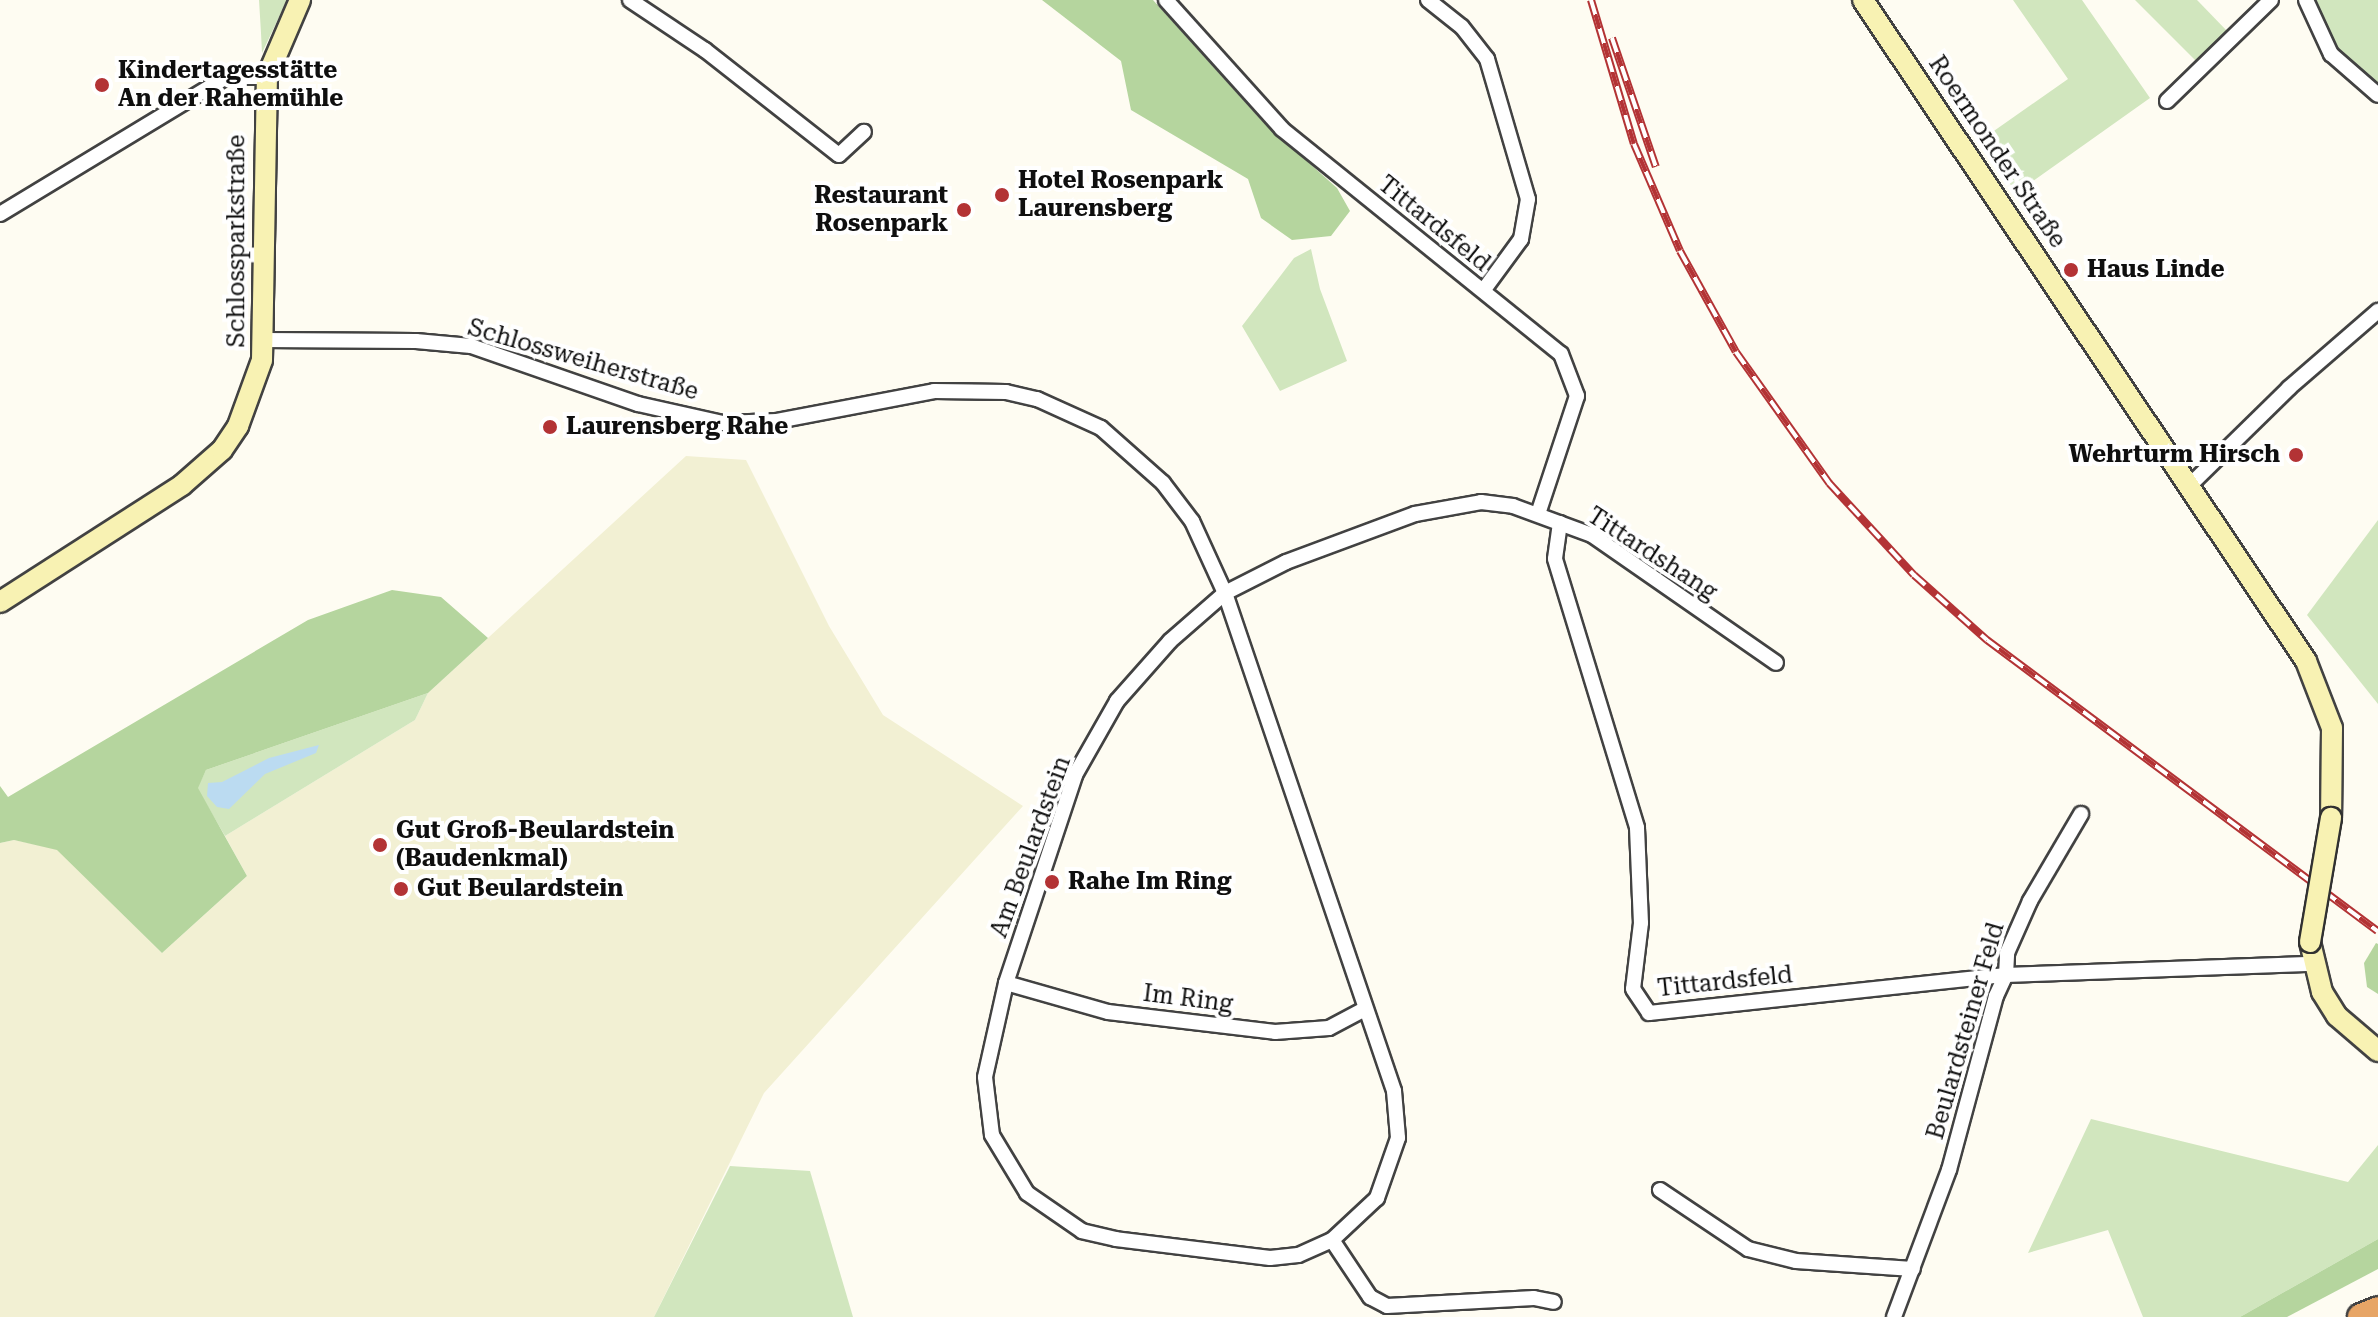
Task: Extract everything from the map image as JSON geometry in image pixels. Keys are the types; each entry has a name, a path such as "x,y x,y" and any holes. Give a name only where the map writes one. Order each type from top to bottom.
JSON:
{"highway":[{"path":"2361,1317 2378,1310"}],"main road":[{"name":"Schlossparkstraße","path":"0,602 182,485 222,450 249,402 263,340 267,77 300,0"},
{"name":"Roermonder Straße","path":"1863,0 2189,486 2317,683 2332,728 2331,818 2310,942 2313,964 2337,1016 2378,1051"}],"street":[{"path":"630,0 705,50 839,155 864,132"},
{"name":"Tittardsfeld","path":"1166,0 1282,129 1561,354 1575,380 1575,410 1538,514"},
{"path":"1428,0 1462,27 1487,59 1528,199 1521,239 1483,291"},
{"path":"2167,101 2271,0"},
{"path":"2306,0 2331,54 2378,95"},
{"path":"0,214 226,77 267,77"},
{"path":"2189,486 2289,388 2378,311"},
{"name":"Schlossweiherstraße","path":"263,340 416,341 471,346 650,407 722,423 777,421 964,389 1037,399 1101,428 1131,449 1192,521 1225,593"},
{"name":"Tittardshang","path":"1225,593 1286,562 1415,514 1481,502 1538,514 1592,535 1776,663"},
{"name":"Tittardsfeld","path":"1560,523 1555,559 1637,828 1641,923 1633,989 1639,1005 1649,1013 2006,975 2313,964"},
{"name":"Am Beulardstein","path":"1225,593 1394,1091 1398,1138 1377,1198 1332,1240 1298,1255 1270,1258 1116,1239 1082,1231 1027,1193 992,1135 985,1077 1006,983 1075,775 1117,701 1170,641 1225,593"},
{"name":"Beulardsteiner Feld","path":"1894,1317 1949,1170 1996,996 2006,975 2007,953 2030,901 2081,814"},
{"name":"Im Ring","path":"1006,983 1108,1012 1275,1032 1329,1028 1364,1009"},
{"path":"1660,1190 1748,1249 1796,1261 1913,1269"},
{"path":"1332,1240 1370,1297 1387,1306 1534,1298 1554,1302"}],"shaded area":[{"path":"686,456 746,460 829,626 883,715 1023,806 764,1093 654,1317 0,1317 0,843 14,840 57,849 162,953 247,876 225,836 415,720 428,693"}],"green space":[{"path":"259,0 287,0 262,53 261,33"},
{"path":"1042,0 1153,0 1262,121 1337,188 1350,211 1331,236 1292,240 1261,218 1248,179 1131,110 1121,61"},
{"path":"2013,0 2082,0 2150,98 2016,193 1981,140 2068,79"},
{"path":"2135,0 2197,0 2228,32 2197,62"},
{"path":"2316,0 2378,0 2378,85 2339,51"},
{"path":"1311,249 1320,289 1347,361 1280,391 1242,326 1294,258"},
{"path":"2378,520 2378,704 2307,615"},
{"path":"392,590 441,597 488,638 428,693 206,770 198,788 247,876 162,953 57,850 14,840 0,843 0,786 8,797 308,620"},
{"path":"428,693 415,720 225,836 197,788 206,770"},
{"path":"2376,943 2378,994 2367,987 2364,963"},
{"path":"2091,1119 2348,1182 2378,1145 2378,1239 2240,1317 2143,1317 2108,1230 2028,1253"},
{"path":"730,1166 810,1171 853,1317 654,1317"},
{"path":"2378,1239 2378,1269 2287,1317 2240,1317"}],"water":[{"path":"319,745 316,753 265,774 229,809 217,807 207,796 208,783 222,782 269,758"}],"railway":[{"path":"1591,0 1634,144 1680,251 1736,352 1829,483 1914,575 1987,640 2378,931"},
{"path":"1612,38 1656,167"}],"place":[{"name":"Kindertagesstätte An der Rahemühle","path":"102,85"},
{"name":"Hotel Rosenpark Laurensberg","path":"1002,195"},
{"name":"Restaurant Rosenpark","path":"964,210"},
{"name":"Haus Linde","path":"2071,270"},
{"name":"Laurensberg Rahe","path":"550,427"},
{"name":"Wehrturm Hirsch","path":"2296,455"},
{"name":"Gut Groß-Beulardstein (Baudenkmal)","path":"380,845"},
{"name":"Rahe Im Ring","path":"1052,882"},
{"name":"Gut Beulardstein","path":"401,889"}]}
